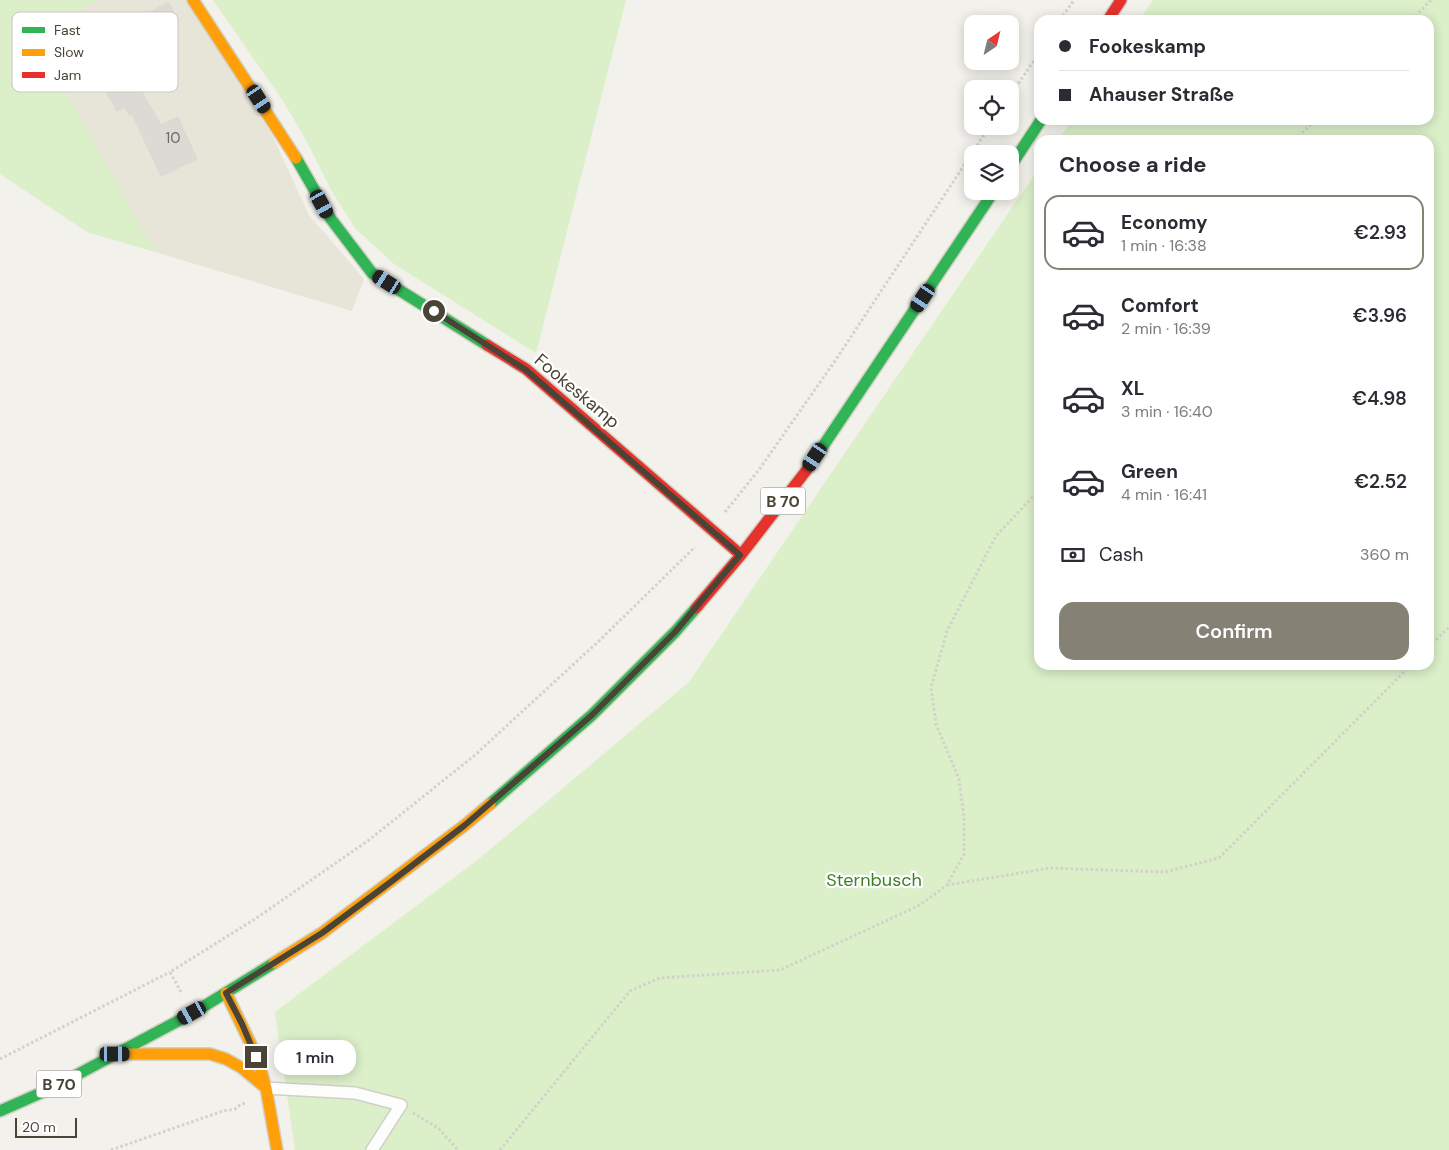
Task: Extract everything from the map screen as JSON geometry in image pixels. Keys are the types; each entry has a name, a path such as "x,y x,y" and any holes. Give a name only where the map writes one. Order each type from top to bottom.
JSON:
{"main road":[{"name":"Fookeskamp","path":"193,0 297,159 331,219 372,273 526,370 740,555"},
{"path":"1111,15 1121,0"},
{"path":"1019,153 1038,125"},
{"name":"B 70","path":"0,1111 52,1088 192,1013 322,933 465,825 592,715 675,632 740,555 804,474 988,200"},
{"path":"226,993 256,1057 266,1088 277,1150"},
{"path":"115,1054 210,1054 226,1059 242,1068 266,1088"}],"lane":[{"path":"266,1088 355,1093 401,1105 372,1150"}],"path":[{"path":"1064,15 1074,0"},
{"path":"1417,15 1431,0"},
{"path":"1019,83 1034,60"},
{"path":"1300,135 1310,125"},
{"path":"0,1059 170,972 255,919 369,840 475,755 601,640 687,556 711,530 758,471 835,361 984,135"},
{"path":"947,885 964,854 964,817 958,778 936,724 931,688 947,631 996,536 1034,495"},
{"path":"1434,642 1449,627"},
{"path":"500,1150 630,991 660,978 780,970 920,904 947,885 1050,868 1165,872 1219,858 1406,670"},
{"path":"170,972 192,1013"},
{"path":"241,1096 241,1104"},
{"path":"111,1150 223,1111 235,1109 241,1104 268,1101"},
{"path":"401,1105 438,1128 458,1150"}],"shaded area":[{"path":"100,0 186,0 273,137 309,215 364,279 352,311 155,252 66,92 178,92 178,12 76,12"}],"green space":[{"path":"0,0 100,0 76,12 12,12 12,92 66,92 155,252 87,232 0,174"},
{"path":"213,0 626,0 536,353 394,264 355,228 331,190 306,140 283,101"},
{"name":"Sternbusch","path":"1153,0 1449,0 1449,1150 295,1150 275,1012 480,858 689,682 1034,175 1034,670 1434,670 1434,135 1062,135 1068,125 1434,125 1434,15 1143,15"}],"building":[{"path":"168,2 174,12 150,12"},
{"path":"106,92 142,92 161,125 178,117 197,159 161,176 132,114 130,116 125,107 117,111"}],"traffic: fast":[{"path":"1019,153 1038,125"},
{"path":"296,158 331,219 372,273 487,345"},
{"path":"809,467 988,200"},
{"path":"490,804 592,715 675,632 696,608"},
{"path":"0,1111 52,1088 193,1013 274,963"}],"traffic: slow":[{"path":"193,0 296,158"},
{"path":"274,963 322,933 490,804"},
{"path":"226,993 257,1057 266,1088 277,1150"},
{"path":"119,1054 210,1054 226,1059 242,1068 266,1088"}],"traffic: jam":[{"path":"1111,15 1121,0"},
{"path":"487,345 526,369 741,555"},
{"path":"696,608 741,555 809,467"}],"route":[{"path":"256,1057 226,993 322,933 465,825 592,715 675,632 740,555 526,370 434,311"}]}
